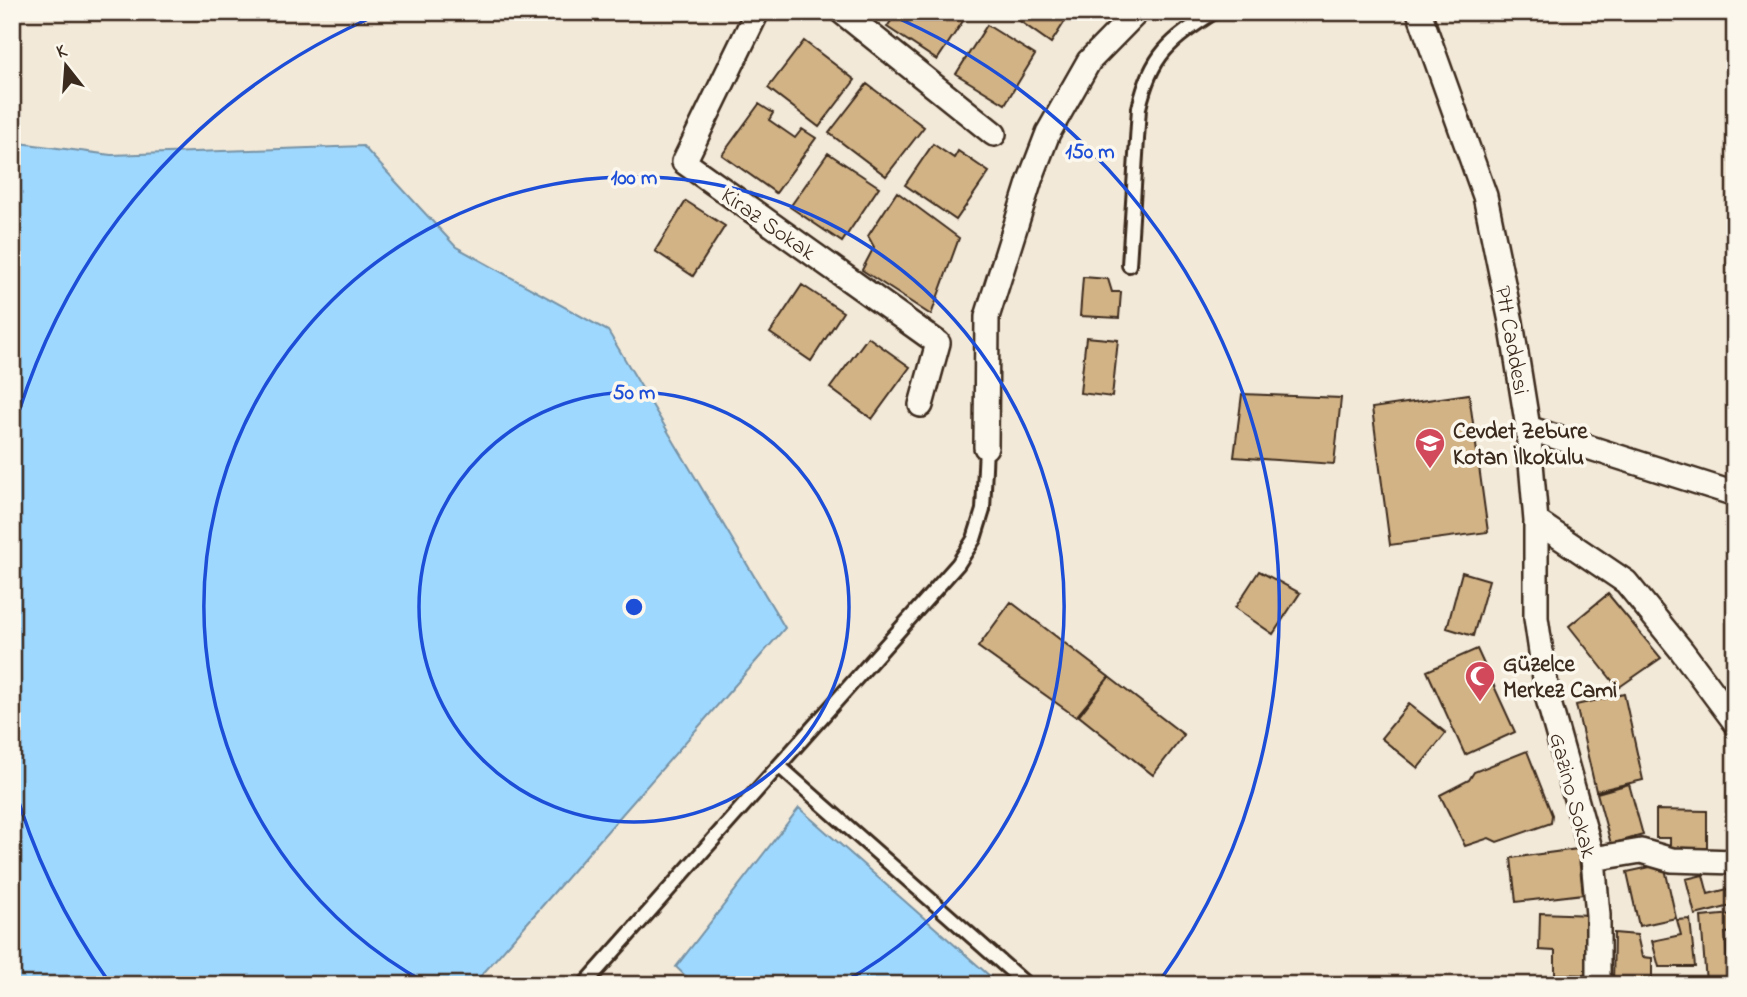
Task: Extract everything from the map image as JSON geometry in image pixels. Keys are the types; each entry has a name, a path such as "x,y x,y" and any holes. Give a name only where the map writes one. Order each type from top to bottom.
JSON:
{"street":[{"name":"Kiraz Sokak","path":"757,12 684,162 938,343 921,405"},
{"path":"842,12 994,134"},
{"path":"986,447 987,317 1030,180 1048,133 1089,61 1137,12"},
{"name":"Ptt Caddesi","path":"1419,12 1485,195 1511,322 1528,428 1536,521"},
{"path":"1528,428 1735,494"},
{"path":"1536,521 1626,582 1735,722"},
{"name":"Gazino Sokak","path":"1536,521 1536,618 1548,699 1593,859 1598,915 1598,981 1604,985"},
{"path":"1593,859 1641,851 1672,860 1735,862"}],"lane":[{"path":"1129,265 1139,108 1143,89 1156,61 1175,38 1214,12"},
{"path":"584,985 958,564 975,539 983,510 986,447"},
{"path":"779,766 1027,985"}],"water":[{"path":"12,142 111,155 363,146 456,247 608,331 785,628 473,985 12,985"},
{"path":"799,808 1000,985 695,985 676,967"}],"building":[{"path":"897,12 969,12 937,60 887,27"},
{"path":"1007,12 1071,12 1051,43"},
{"path":"987,25 1035,55 1005,104 956,74"},
{"path":"804,41 855,80 819,127 768,88"},
{"path":"867,84 924,127 886,176 829,133"},
{"path":"759,104 773,113 769,120 795,138 802,129 816,138 776,193 722,155"},
{"path":"933,144 954,158 958,151 989,172 956,220 905,185"},
{"path":"828,153 879,187 842,242 790,207"},
{"path":"897,192 959,238 931,315 862,270 874,247 868,236"},
{"path":"686,201 725,226 693,276 655,251"},
{"path":"1083,277 1108,279 1112,292 1121,292 1119,318 1080,316"},
{"path":"802,285 843,312 811,361 770,333"},
{"path":"868,337 910,367 872,419 830,388"},
{"path":"1086,337 1118,340 1112,397 1080,393"},
{"path":"1242,394 1341,398 1334,464 1234,457"},
{"name":"Cevdet Zebure Kotan İlkokulu","path":"1469,394 1488,532 1390,545 1372,408"},
{"path":"1259,571 1300,593 1273,634 1235,608"},
{"path":"1462,572 1489,580 1473,636 1447,628"},
{"path":"1608,594 1661,658 1618,688 1569,626"},
{"path":"1011,602 1109,677 1076,717 978,647"},
{"path":"1477,649 1515,732 1465,755 1427,671"},
{"path":"1109,677 1184,735 1153,775 1079,716"},
{"path":"1624,694 1643,780 1596,791 1576,705"},
{"path":"1409,704 1446,733 1418,768 1381,738"},
{"path":"1527,751 1552,815 1551,823 1497,842 1489,838 1465,846 1440,795 1469,780 1474,772"},
{"path":"1629,784 1643,835 1611,844 1597,793"},
{"path":"1656,810 1707,811 1707,853 1670,853 1670,838 1656,838"},
{"path":"1578,849 1583,894 1516,902 1511,858"},
{"path":"1664,864 1676,918 1639,926 1627,872"},
{"path":"1703,875 1708,894 1735,887 1735,905 1695,915 1686,879"},
{"path":"1540,913 1591,915 1589,975 1555,974 1555,951 1539,950"},
{"path":"1733,914 1735,932 1725,933 1727,961 1735,961 1735,981 1706,983 1701,917"},
{"path":"1690,919 1695,967 1659,967 1652,941 1681,935 1677,920"},
{"path":"1614,933 1637,935 1642,957 1652,958 1652,985 1613,985"}],"place":[{"name":"Cevdet Zebure Kotan İlkokulu","path":"1430,470"},
{"name":"Güzelce Merkez Cami","path":"1480,703"}]}
